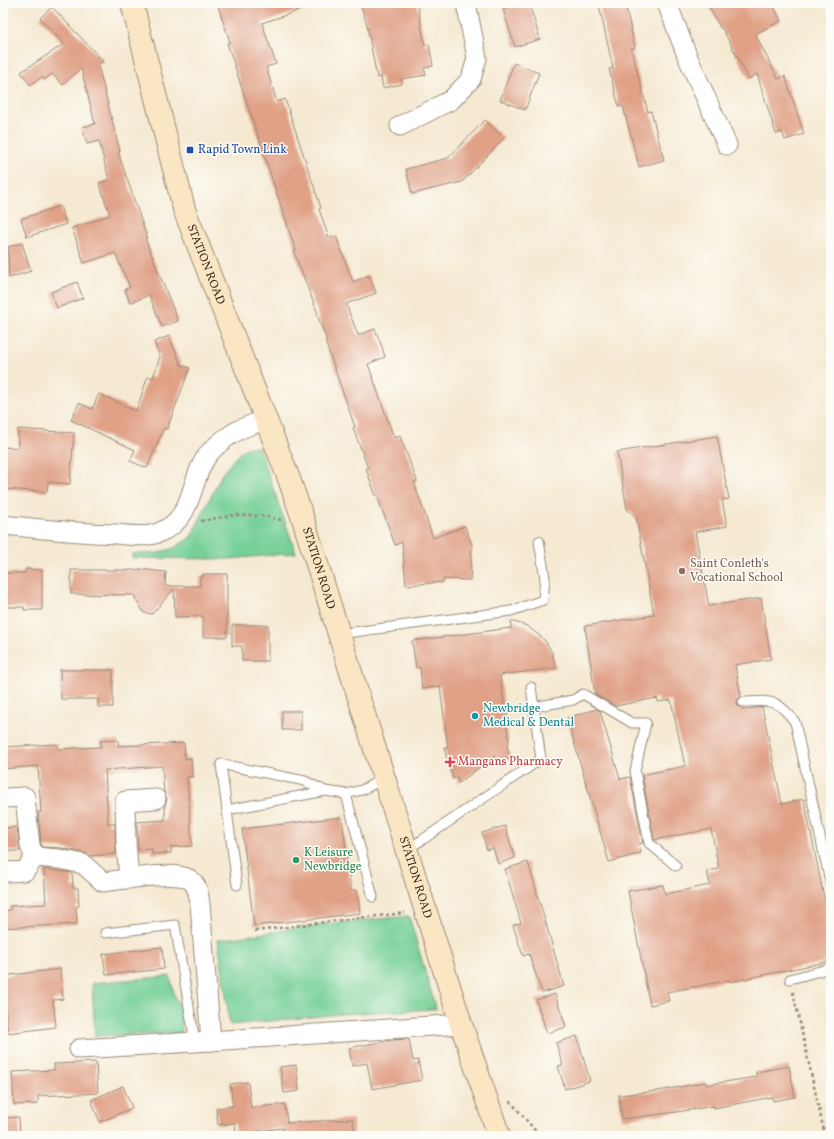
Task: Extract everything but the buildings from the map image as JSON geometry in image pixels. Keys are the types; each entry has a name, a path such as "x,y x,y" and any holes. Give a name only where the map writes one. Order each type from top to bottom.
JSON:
{"main road":[{"name":"STATION ROAD","path":"132,3 184,209 266,419 303,519 461,1024 499,1136"}],"street":[{"path":"400,126 451,100 471,78 477,58 466,3"},
{"path":"667,3 688,58 727,145"},
{"path":"3,525 76,533 145,536 158,533 169,527 186,509 203,464 210,452 232,434 266,419"},
{"path":"6,798 25,797 30,846 35,857"},
{"path":"129,879 125,800 156,799"},
{"path":"7,872 25,870 35,857"},
{"path":"35,857 59,859 83,864 103,882 160,876 176,876 190,880 197,890 200,904 206,963 203,1042"},
{"path":"79,1049 461,1024"}],"lane":[{"path":"339,634 511,610 543,600 545,578 539,541"},
{"path":"407,849 541,759 531,687"},
{"path":"533,707 573,700 583,694 632,723 646,723 635,771 649,843 676,866"},
{"path":"743,702 770,701 783,707 795,722 831,886"},
{"path":"237,885 221,764 305,781 325,791 346,794 362,790 384,778"},
{"path":"227,810 325,791"},
{"path":"346,794 373,897"},
{"path":"105,933 175,925 203,1042"},
{"path":"790,978 831,968"}],"path":[{"path":"181,516 193,522 234,515 264,516 290,522 303,519"},
{"path":"255,931 426,911"},
{"path":"790,978 825,1136"},
{"path":"484,1090 503,1093 540,1136"}],"green space":[{"path":"250,447 259,448 296,553 229,559 132,558 132,554 158,553 174,548 191,537 222,474 244,449"},
{"path":"409,916 436,1009 341,1014 230,1025 218,940 325,924"},
{"path":"170,976 174,994 181,1012 182,1033 95,1036 92,983"}],"place":[{"name":"Rapid Town Link","path":"190,150"},
{"name":"Saint Conleth's Vocational School","path":"682,571"},
{"name":"Newbridge Medical & Dental","path":"475,716"},
{"name":"Mangans Pharmacy","path":"450,762"},
{"name":"K Leisure Newbridge","path":"296,860"}]}
